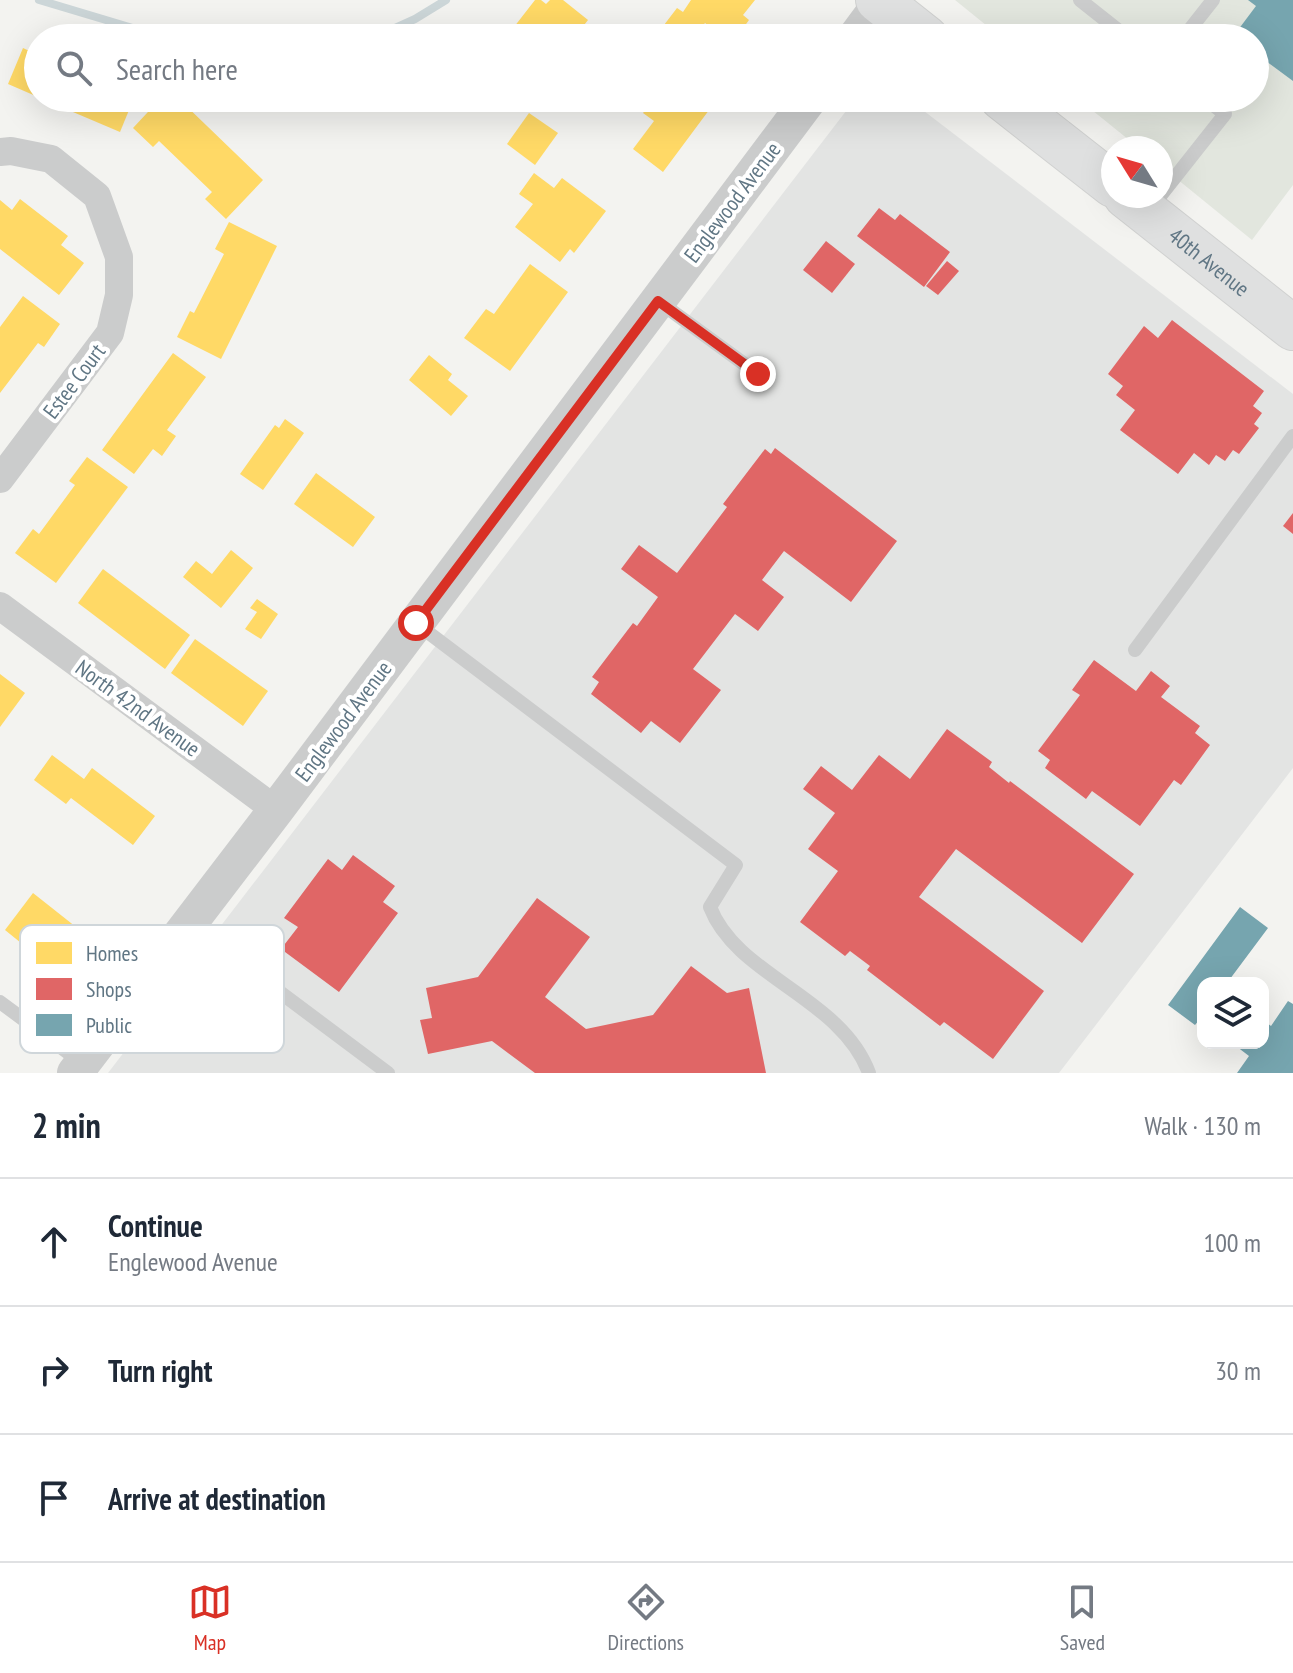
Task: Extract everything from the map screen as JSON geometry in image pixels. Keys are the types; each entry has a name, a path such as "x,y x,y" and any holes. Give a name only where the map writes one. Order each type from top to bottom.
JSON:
{"main road":[{"path":"881,1 909,24"},
{"path":"1020,112 1101,176"},
{"name":"40th Avenue","path":"1158,208 1293,328"}],"street":[{"path":"865,24 881,1"},
{"name":"Englewood Avenue","path":"189,924 800,112"},
{"name":"Estee Court","path":"0,152 11,151 51,159 97,196 119,257 119,295 110,333 0,479"},
{"name":"North 42nd Avenue","path":"0,606 276,810"}],"lane":[{"path":"1080,0 1110,24"},
{"path":"1194,24 1213,0"},
{"path":"1173,173 1225,114 1222,112"},
{"path":"658,301 758,374"},
{"path":"1135,650 1293,436"},
{"path":"416,623 736,865 710,907 718,926 737,947 834,1023 863,1057 869,1073"},
{"path":"284,995 388,1073"},
{"path":"0,1002 20,1019"},
{"path":"61,1053 79,1068"}],"shaded area":[{"path":"955,0 1293,0 1293,185 1252,240 1173,176 1173,136 1124,136 1094,112 1269,112 1269,24 985,24"},
{"path":"845,112 925,112 1293,394 1293,768 1059,1073 108,1073 123,1053 284,1053 284,925 222,925"}],"building: Homes":[{"path":"535,0 546,4 550,0 563,0 588,20 585,24 516,24"},
{"path":"691,0 755,0 743,15 749,20 746,24 665,24 677,8 683,12"},
{"path":"23,48 24,91 8,84"},
{"path":"73,112 128,112 120,132"},
{"path":"148,112 193,112 263,180 226,219 205,199 212,192 159,141 153,147 133,128"},
{"path":"708,112 663,172 633,149 654,121 643,113"},
{"path":"529,113 558,133 535,165 507,144"},
{"path":"534,173 554,188 562,178 606,211 574,253 570,249 560,262 515,227 533,204 519,194"},
{"path":"20,199 68,236 61,245 84,263 59,295 0,249 0,200 12,210"},
{"path":"229,222 277,246 221,359 177,337 190,311 194,313 224,254 215,249"},
{"path":"530,264 568,292 510,371 464,338 486,309 494,314"},
{"path":"23,296 60,324 44,347 38,343 0,393 0,327"},
{"path":"173,353 206,377 167,430 176,436 162,456 153,449 134,474 102,450"},
{"path":"429,355 452,374 448,380 468,396 451,416 409,380"},
{"path":"285,419 304,433 263,490 240,474 275,425 279,428"},
{"path":"87,457 128,487 56,583 15,553 33,529 39,534 75,485 69,481"},
{"path":"316,473 375,517 353,547 294,504"},
{"path":"231,550 253,568 221,608 183,577 196,561 212,574"},
{"path":"103,569 190,635 165,669 78,603"},
{"path":"257,599 278,614 261,639 245,629 257,612 250,608"},
{"path":"195,639 268,691 243,726 171,673"},
{"path":"0,674 25,693 0,727"},
{"path":"52,755 84,779 92,768 155,816 133,845 71,798 66,804 34,780"},
{"path":"33,893 73,925 20,925 20,942 5,930"}],"building: Shops":[{"path":"879,208 895,220 900,214 950,252 924,287 857,236"},
{"path":"826,241 855,264 832,293 803,270"},
{"path":"947,261 959,271 938,295 926,286"},
{"path":"1172,320 1264,391 1253,406 1262,413 1254,424 1259,428 1239,454 1233,450 1225,461 1216,455 1209,465 1194,453 1178,474 1120,430 1135,410 1116,395 1123,386 1108,374 1144,326 1158,338"},
{"path":"775,448 897,541 851,602 784,551 762,580 784,597 758,631 735,614 693,669 721,690 680,743 651,721 641,733 591,694 599,682 592,677 633,623 637,626 658,597 621,569 639,545 677,573 727,507 723,504 765,449 771,454"},
{"path":"1293,513 1293,534 1283,526"},
{"path":"1094,660 1136,691 1151,671 1170,686 1161,697 1200,726 1195,733 1210,745 1181,785 1174,780 1140,826 1092,791 1086,799 1045,768 1050,760 1038,751 1080,695 1072,690"},
{"path":"947,729 992,762 989,767 1009,783 1134,874 1082,943 956,849 919,897 1044,991 993,1059 944,1022 940,1026 867,970 870,966 850,951 845,956 800,922 838,871 808,849 835,813 803,789 821,766 852,790 879,755 910,779"},
{"path":"353,855 395,886 383,902 398,913 339,992 284,951 284,945 298,927 284,918 328,859 342,870"},
{"path":"537,898 590,937 545,997 586,1029 653,1015 691,966 727,993 749,988 766,1073 535,1073 492,1041 428,1054 420,1020 432,1018 426,988 478,977"}],"building: Public":[{"path":"1248,0 1293,0 1293,81 1269,63 1269,24 1242,24 1256,6"},
{"path":"1240,907 1268,928 1231,977 1197,977 1195,1025 1168,1005"},
{"path":"1288,1001 1293,1004 1293,1073 1237,1073 1249,1056 1240,1049 1269,1049 1269,1024 1271,1026"}],"waterway":[{"path":"39,0 119,24"},
{"path":"404,24 446,0"}],"route":[{"path":"416,623 658,301 758,374"}]}
